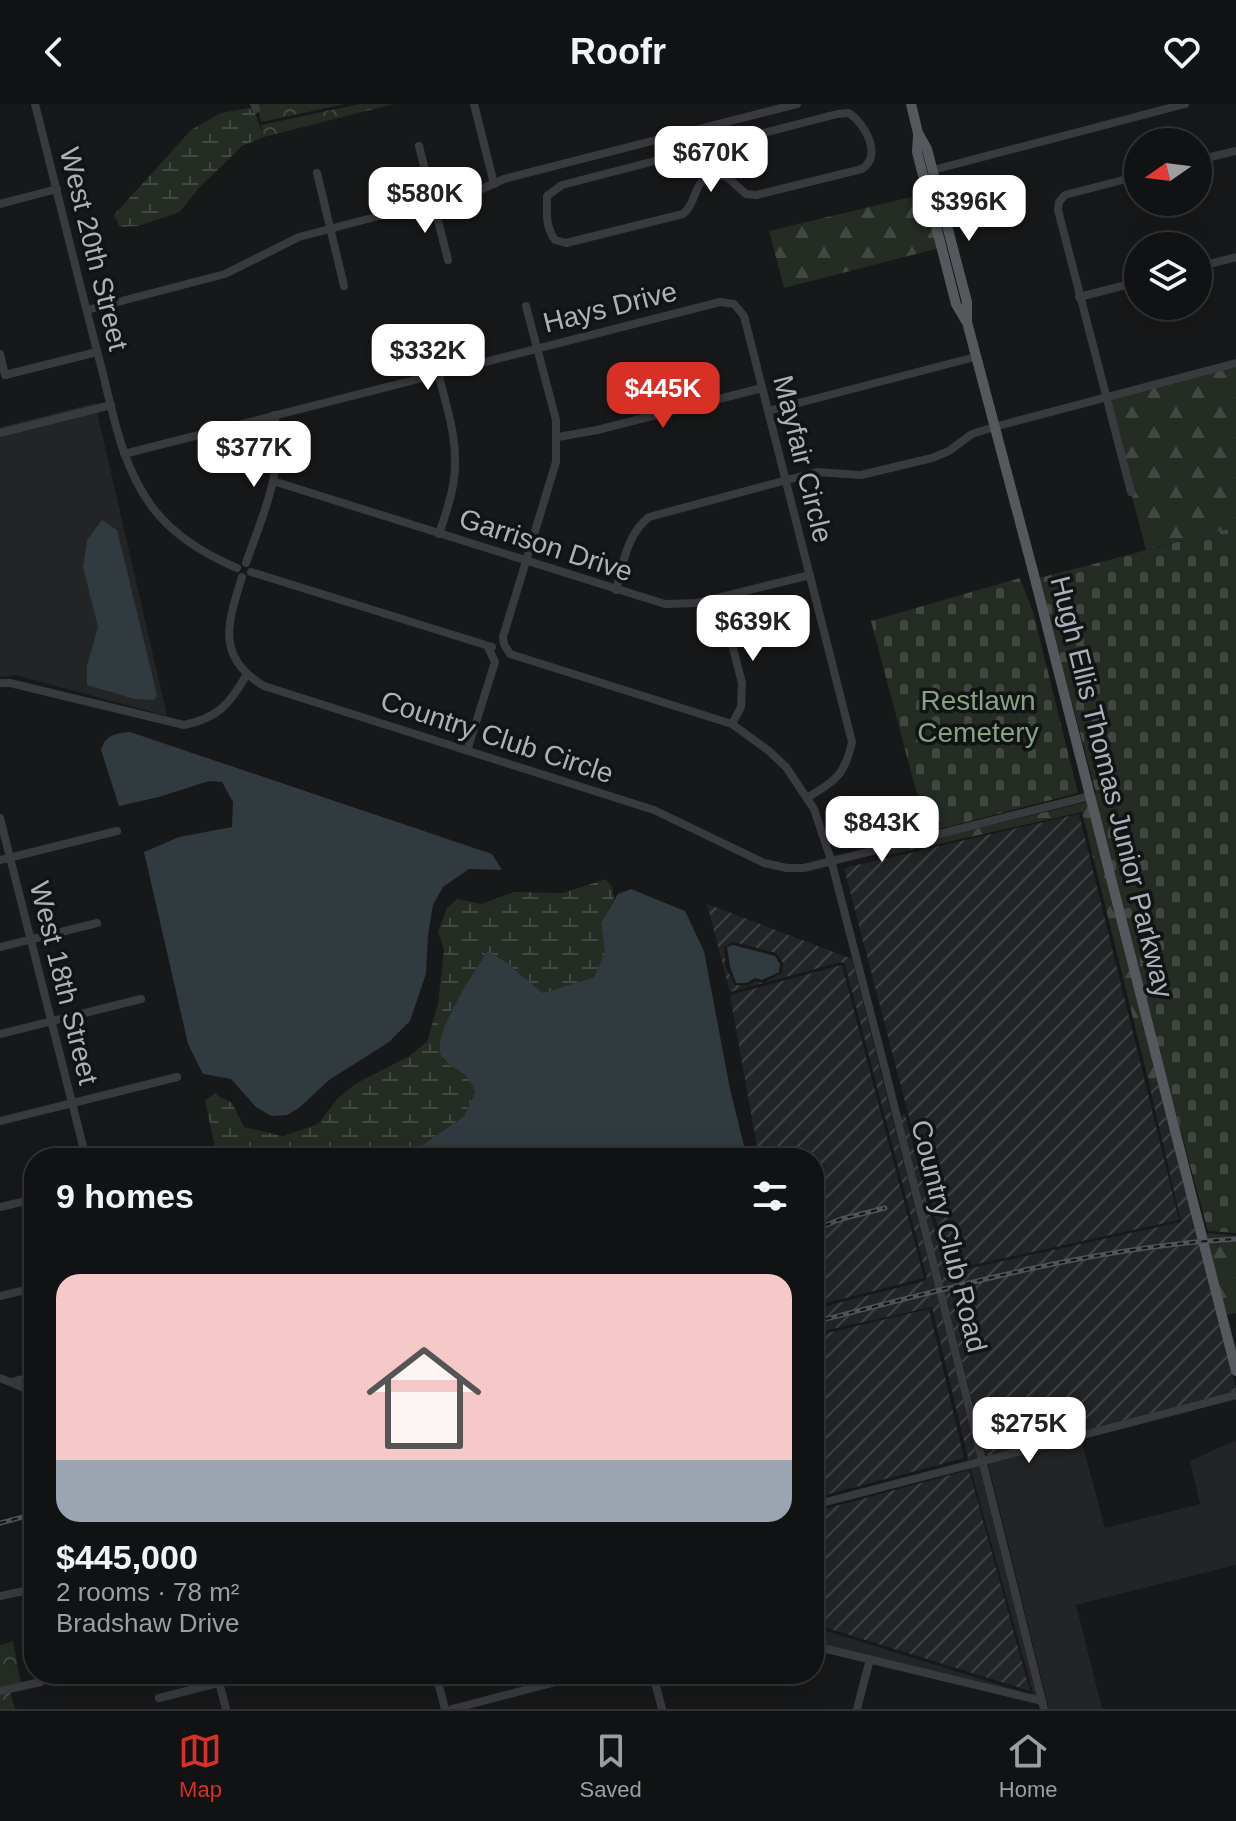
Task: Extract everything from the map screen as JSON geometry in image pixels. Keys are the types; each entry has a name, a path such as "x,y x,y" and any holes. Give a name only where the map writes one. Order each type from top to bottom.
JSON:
{"main road":[{"name":"Hugh Ellis Thomas Junior Parkway","path":"911,104 918,133 933,170 967,302 967,322 975,357 1236,1371"},
{"name":"Hugh Ellis Thomas Junior Parkway","path":"918,133 917,152 956,304 967,322"}],"street":[{"name":"West 20th Street","path":"35,104 124,454 138,485 164,520 199,549 244,570 499,651"},
{"path":"474,104 494,184"},
{"path":"87,310 225,274 299,237 330,228 797,104"},
{"path":"933,170 1185,104"},
{"path":"849,113 859,120 873,156 862,169 756,195 746,194 734,181 719,176 696,186 690,209 683,214 560,243 550,233 547,196 562,185 712,147 849,113"},
{"path":"707,127 719,176"},
{"path":"694,130 707,179"},
{"path":"419,146 448,260"},
{"path":"1212,157 1236,151"},
{"path":"317,173 344,286"},
{"path":"1124,180 1065,195 1059,202 1058,210 1131,492"},
{"path":"0,204 57,189"},
{"path":"1212,263 1236,257"},
{"path":"1079,297 1124,286"},
{"name":"Hays Drive","path":"124,454 720,302 734,304"},
{"name":"Mayfair Circle","path":"734,304 744,316 852,742 838,779 808,797"},
{"path":"467,751 551,487 556,462 558,437 526,306"},
{"path":"0,354 5,375 97,352"},
{"path":"768,411 975,357"},
{"path":"616,590 631,536 638,525 649,517 817,472 861,475 932,458 949,451 972,434 994,427 1236,363"},
{"path":"438,373 455,442 456,464 454,483 439,534"},
{"path":"558,437 762,388"},
{"path":"0,433 111,405"},
{"path":"0,683 184,725 205,721 220,711 247,674 235,657 228,622 273,481 279,451 274,415"},
{"name":"Garrison Drive","path":"273,481 665,604 683,605 720,598 810,575"},
{"path":"720,598 742,683 741,707 732,724"},
{"name":"Country Club Road","path":"499,651 732,724 786,767 808,797 821,824 857,960 1043,1705"},
{"name":"Country Club Circle","path":"247,674 264,686 654,810 764,863 787,868 804,868 1090,796"},
{"name":"West 18th Street","path":"0,818 83,1148"},
{"path":"0,860 117,831"},
{"path":"0,947 97,923"},
{"path":"0,1034 141,999"},
{"path":"0,1121 177,1077"},
{"path":"0,1207 24,1201"},
{"path":"0,1296 24,1290"},
{"path":"0,1378 24,1388"},
{"path":"10,1382 24,1378"},
{"path":"824,1502 1236,1395"},
{"path":"0,1596 24,1591"},
{"path":"824,1648 1043,1705"},
{"path":"857,1709 870,1659"},
{"path":"0,1691 32,1684"},
{"path":"159,1698 200,1684"},
{"path":"220,1684 226,1709"},
{"path":"439,1684 445,1709"},
{"path":"452,1709 548,1684"},
{"path":"656,1684 662,1709"}],"shaded area":[{"path":"95,403 167,716 15,675 0,677 0,427"},
{"path":"102,520 117,530 157,695 154,700 134,699 87,685 87,666 98,627 83,567 87,540"},
{"path":"130,732 492,854 502,870 469,869 443,887 433,905 426,974 410,1021 389,1042 329,1080 287,1115 271,1116 256,1107 231,1079 203,1074 188,1044 144,852 179,837 232,827 233,802 222,782 209,781 119,806 101,750 105,741 112,736"},
{"path":"1079,814 1179,1220 949,1270 844,868"},
{"path":"631,889 685,911 704,951 745,1148 418,1148 464,1116 475,1092 464,1074 446,1062 439,1048 447,1021 487,951 543,993 594,977 605,952 601,923 618,894"},
{"path":"707,904 852,959 978,1458 966,1461 968,1458 932,1307 824,1331 824,1306 927,1278 845,964 841,962 730,992","holes":["734,942 776,953 783,963 782,973 763,983 756,981 748,986 735,985 726,968 724,947"]},
{"path":"733,945 775,956 780,964 779,972 762,980 755,978 747,983 736,983 727,947"},
{"path":"842,965 924,1278 824,1303 824,1148 757,1148 730,995"},
{"path":"1148,1079 1158,1084 1236,1391 986,1456 900,1116 905,1114 945,1270 949,1273 1181,1222"},
{"path":"929,1309 964,1458 824,1495 824,1334"},
{"path":"1081,1439 1105,1528 1200,1504 1190,1461 1236,1440 1236,1565 1076,1605 1102,1709 1049,1709 988,1463"},
{"path":"980,1465 1037,1696 824,1645 824,1630 1033,1693 970,1467"},
{"path":"969,1470 1030,1691 824,1627 824,1509"}],"green space":[{"path":"257,104 345,104 261,122"},
{"path":"360,104 394,104 264,137 261,125"},
{"path":"249,108 255,113 264,137 242,146 197,190 180,212 138,226 120,227 114,215 191,130 221,113"},
{"path":"932,192 943,247 784,288 769,231"},
{"path":"1236,366 1236,527 1146,550 1110,400"},
{"path":"1236,527 1236,1233 1208,1231 1090,796 1096,793 1039,578"},
{"name":"Restlawn Cemetery","path":"1020,578 1033,612 1078,793 927,832 871,621"},
{"path":"1087,802 1158,1084 1148,1079 1082,812 889,855 888,850"},
{"path":"606,879 612,887 614,900 601,923 605,952 594,977 543,993 503,960 486,952 451,1011 443,1060 471,1079 475,1091 464,1116 418,1148 215,1148 205,1100 215,1094 232,1103 244,1127 283,1136 318,1124 337,1099 355,1084 408,1057 427,1042 438,1004 444,950 438,931 447,908 457,899 482,904 514,892 563,893"},
{"path":"1206,1233 1236,1236 1236,1313 1226,1315"},
{"path":"13,1641 21,1684 8,1686 15,1709 0,1709 0,1645"}],"railway":[{"path":"824,1226 885,1208"},
{"path":"824,1319 1023,1270 1129,1250 1236,1239"},
{"path":"0,1523 24,1517"}]}
